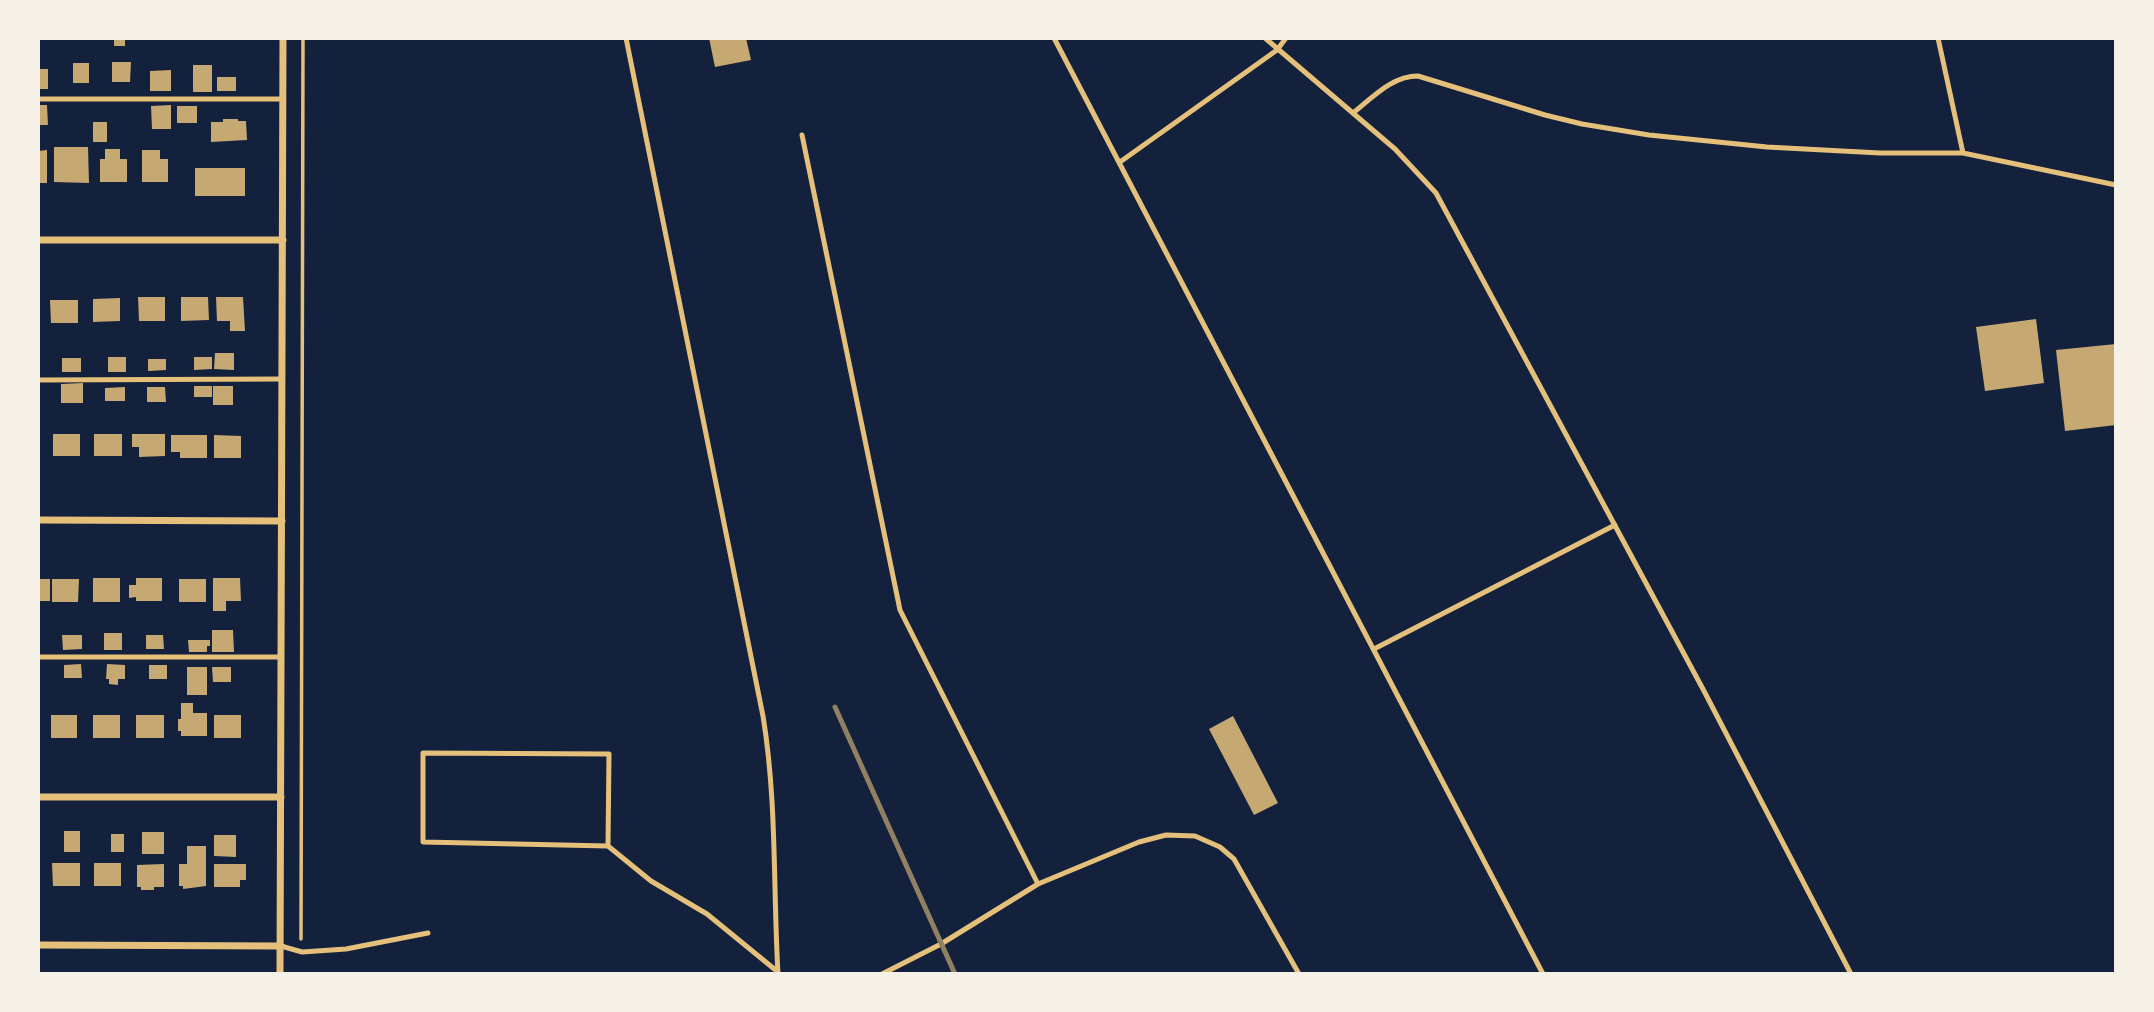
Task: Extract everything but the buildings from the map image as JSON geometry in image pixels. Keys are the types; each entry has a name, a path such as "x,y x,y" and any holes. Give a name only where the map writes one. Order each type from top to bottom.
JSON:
{"street":[{"path":"281,974 283,38"},
{"path":"38,240 283,240"},
{"path":"38,520 282,521"},
{"path":"38,797 281,797"},
{"path":"38,945 281,946"}],"lane":[{"path":"626,38 765,729 773,796 779,973"},
{"path":"1054,38 1543,974"},
{"path":"1265,38 1395,149 1436,193 1704,691 1851,974"},
{"path":"1120,162 1277,50 1286,38"},
{"path":"1938,38 1962,153"},
{"path":"1353,113 1390,84 1406,76 1418,76 1545,116 1649,135 1767,147 1880,153 1962,153 2116,185"},
{"path":"38,100 283,99"},
{"path":"802,135 900,610 1038,884"},
{"path":"38,380 282,379"},
{"path":"1374,649 1615,525"},
{"path":"38,657 281,657"},
{"path":"608,846 609,754 423,753 423,842 608,846 651,881 707,914 779,973"},
{"path":"882,974 941,944 1038,884 1139,842 1166,835 1195,836 1220,847 1234,859 1299,974"},
{"path":"281,946 302,952 346,949 428,933"}],"path":[{"path":"301,944 303,38"},
{"path":"292,933 301,935"}],"railway":[{"path":"835,707 955,974"}]}
